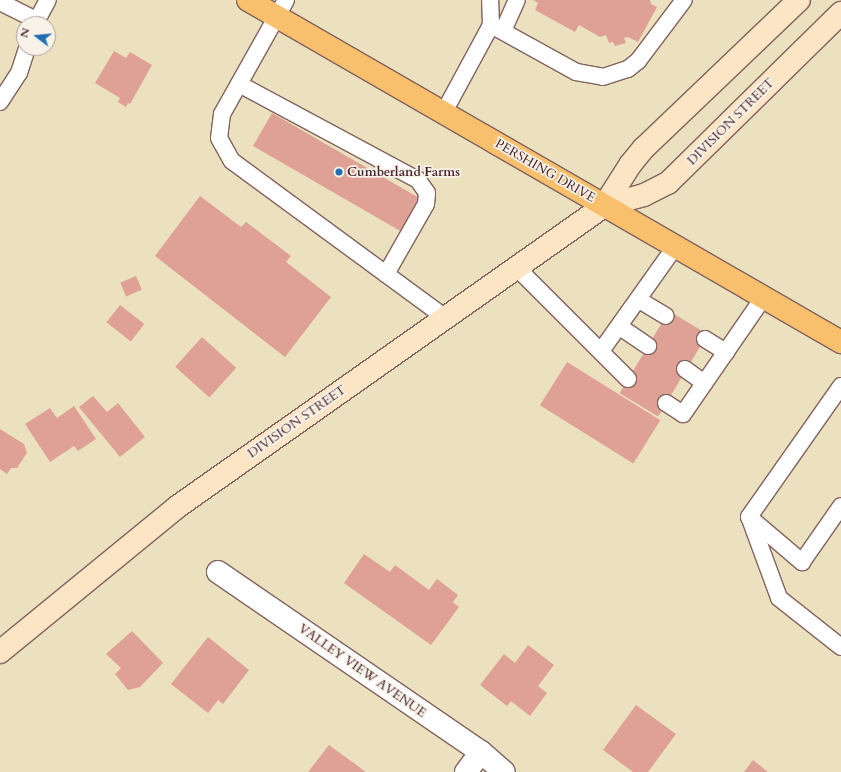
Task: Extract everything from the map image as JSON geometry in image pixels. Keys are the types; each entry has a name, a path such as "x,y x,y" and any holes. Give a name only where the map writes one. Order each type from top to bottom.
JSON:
{"main road":[{"name":"PERSHING DRIVE","path":"248,0 282,8 444,112 841,342"}],"street":[{"name":"DIVISION STREET","path":"604,206 630,165 644,148 799,0"},
{"name":"DIVISION STREET","path":"0,652 177,507 604,206 644,195 668,182 841,13"},
{"name":"VALLEY VIEW AVENUE","path":"218,572 480,752 504,772"},
{"path":"466,772 480,752"}],"lane":[{"path":"39,16 48,0"},
{"path":"490,0 497,28 576,72 609,76 628,69 638,61 684,0"},
{"path":"444,112 497,28 517,0"},
{"path":"0,2 24,16"},
{"path":"282,8 222,114 219,138 232,161 446,318"},
{"path":"0,102 19,73 24,56"},
{"path":"239,84 418,180 427,193 426,204 386,274"},
{"path":"601,351 620,327 675,247"},
{"path":"517,268 628,379"},
{"path":"666,403 683,414 763,298"},
{"path":"638,300 666,316"},
{"path":"620,327 648,346"},
{"path":"704,339 726,352"},
{"path":"686,369 704,382"},
{"path":"749,517 841,386"},
{"path":"749,517 802,562 841,506"},
{"path":"749,517 779,598 841,647"}],"building":[{"path":"533,0 650,0 651,4 657,7 638,42 628,37 624,38 626,43 615,46 613,42 609,43 606,35 600,37 579,25 575,32 535,10 538,3"},
{"path":"114,51 126,58 130,52 152,65 130,104 128,103 126,107 118,102 120,98 95,83"},
{"path":"272,113 421,199 402,232 253,146"},
{"path":"200,196 241,227 246,222 291,256 286,262 331,297 285,357 155,256"},
{"path":"136,276 142,290 126,296 120,283"},
{"path":"120,305 144,324 131,341 106,322"},
{"path":"669,311 708,334 658,416 620,393"},
{"path":"202,337 236,368 209,398 175,367"},
{"path":"567,362 660,420 633,464 540,405"},
{"path":"93,396 107,412 118,403 145,437 120,457 79,407"},
{"path":"74,406 96,439 78,451 74,446 50,462 25,424 50,408 57,418"},
{"path":"0,429 24,444 27,453 17,468 11,468 7,474 0,469"},
{"path":"364,554 390,572 395,565 429,590 437,579 458,595 453,602 459,607 431,645 344,583"},
{"path":"132,631 163,663 140,687 128,690 115,674 121,668 106,654"},
{"path":"208,637 249,670 223,704 218,700 208,713 171,684"},
{"path":"528,645 554,665 538,686 547,693 530,716 511,701 507,706 480,685 504,654 515,663"},
{"path":"636,705 676,734 648,772 633,772 603,750"},
{"path":"329,745 366,772 308,772"},
{"path":"753,760 768,772 744,772"}],"place":[{"name":"Cumberland Farms","path":"339,172"}]}
